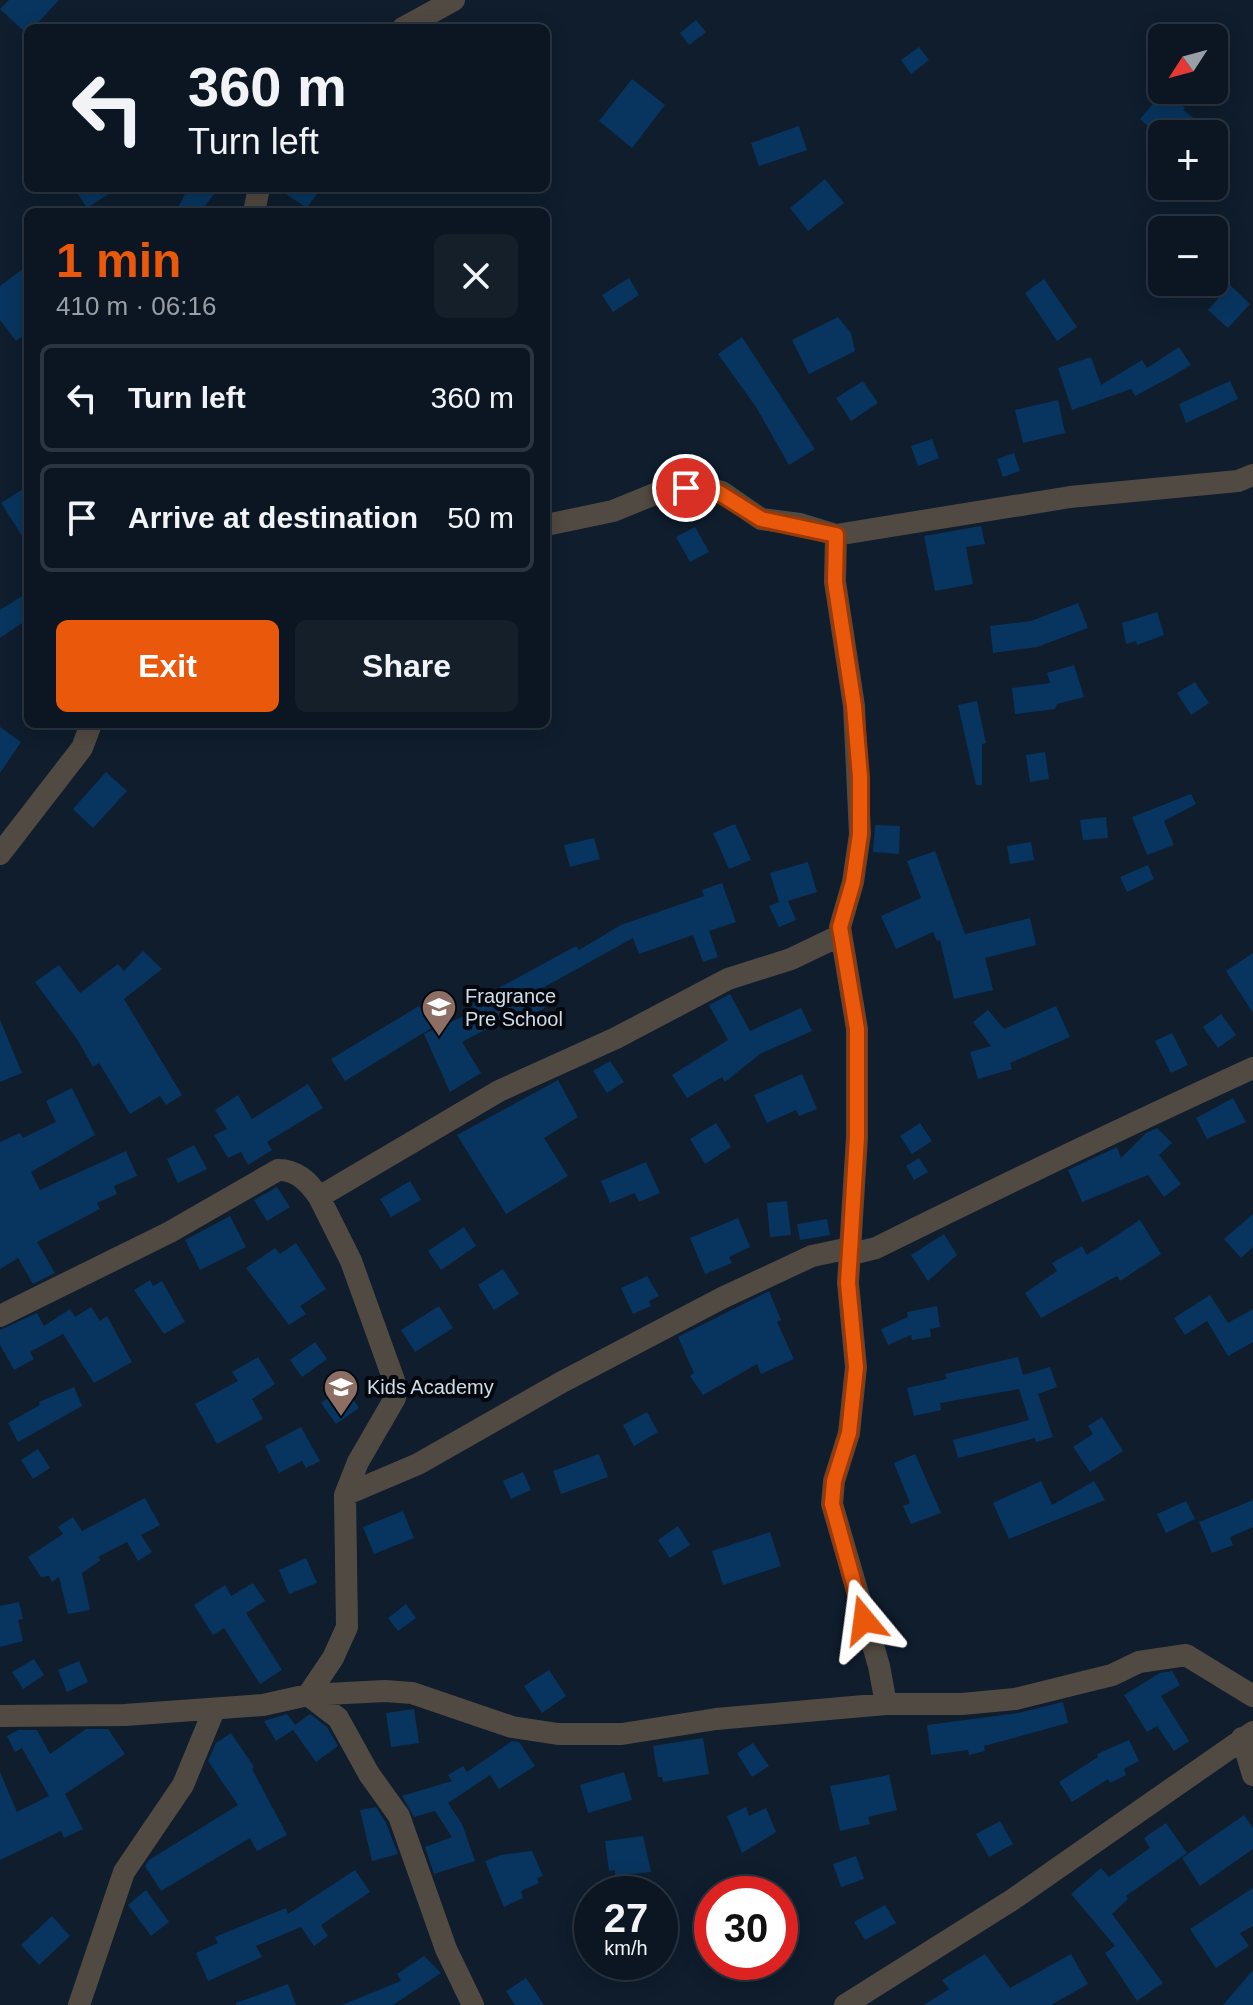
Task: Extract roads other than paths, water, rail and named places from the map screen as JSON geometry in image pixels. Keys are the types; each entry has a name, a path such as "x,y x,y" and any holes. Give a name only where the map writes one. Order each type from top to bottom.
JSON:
{"street":[{"path":"410,24 454,0"},
{"path":"550,524 613,511 667,489 704,487 722,492 761,519 836,535 1070,497 1238,481 1253,475"},
{"path":"836,535 835,582 854,706 860,777 860,834 841,935 850,974 858,1060 850,1248 850,1319 856,1367 849,1433 834,1481 832,1504 879,1666 886,1704"},
{"path":"0,854 82,748 90,728"},
{"path":"319,1197 499,1091 616,1038 728,979 791,959 841,935"},
{"path":"345,1495 431,1457 562,1382 722,1298 812,1256 850,1248 860,1252 876,1248 1071,1151 1122,1132 1253,1068"},
{"path":"0,1316 170,1232 278,1170 290,1170 301,1177 319,1197 351,1261 396,1386 395,1398 358,1462 345,1495 347,1627 333,1658 308,1695"},
{"path":"0,1716 66,1718 214,1710 308,1695 385,1691 412,1693 512,1727 590,1735 716,1719 886,1704 962,1704 1015,1699 1112,1675 1139,1662 1186,1655 1253,1696"},
{"path":"308,1695 338,1718 369,1774 399,1816 446,1949 473,2005"},
{"path":"79,2005 124,1872 183,1785 214,1710"},
{"path":"845,2005 1012,1900 1248,1735 1253,1775"}],"place":[{"name":"Fragrance Pre School","path":"439,1038"},
{"name":"Kids Academy","path":"341,1418"}]}
